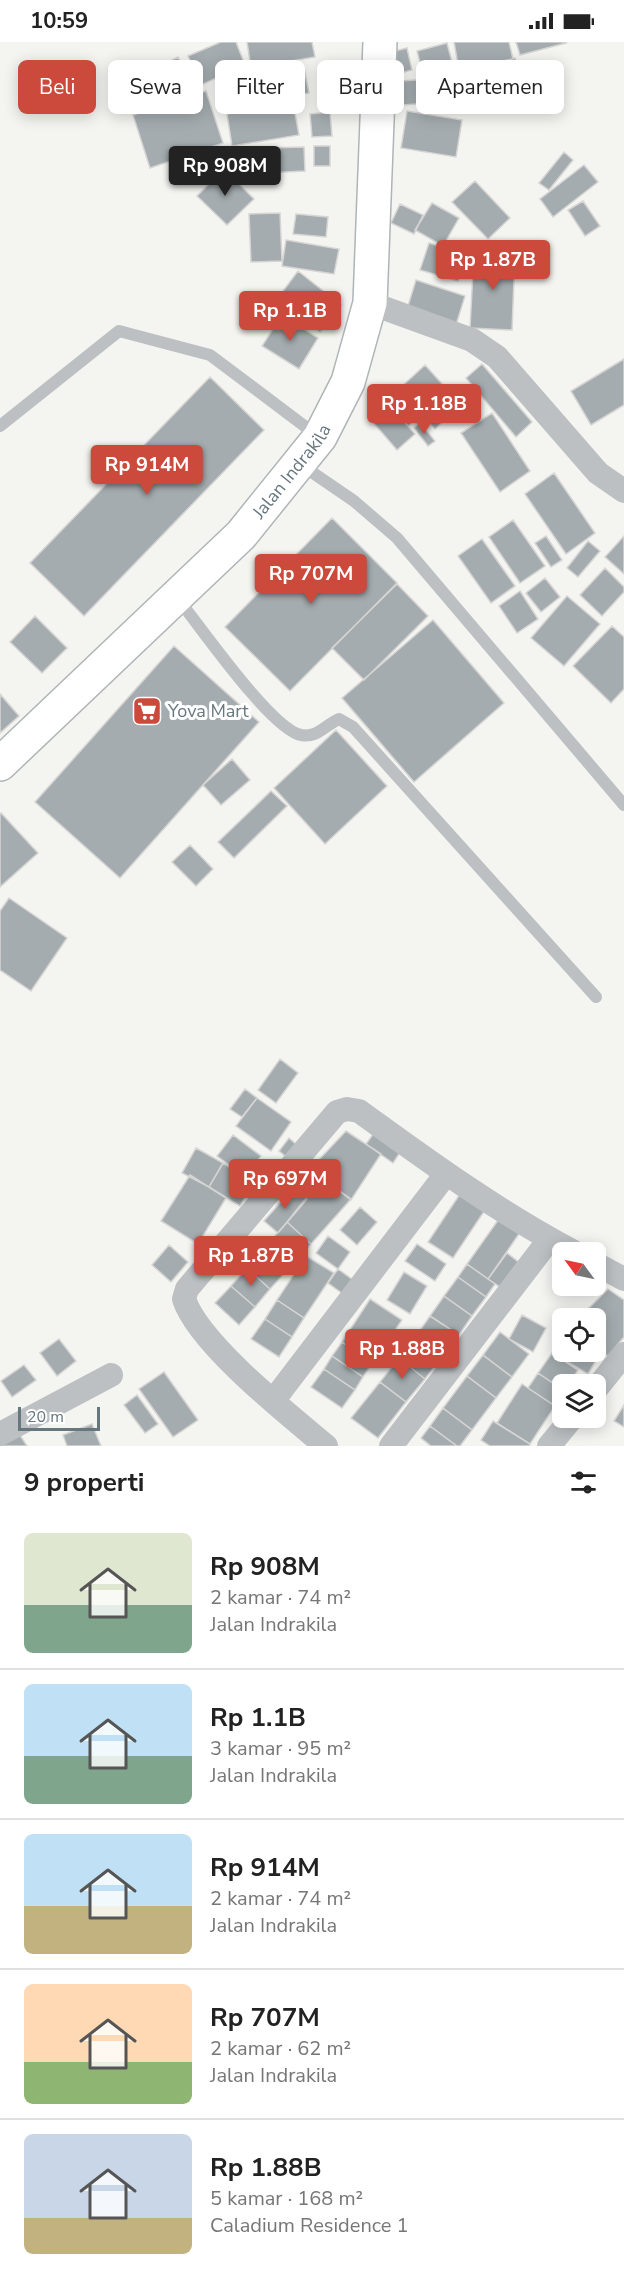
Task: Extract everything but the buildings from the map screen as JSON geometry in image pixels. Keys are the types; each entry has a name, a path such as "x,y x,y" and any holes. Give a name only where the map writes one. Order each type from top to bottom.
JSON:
{"street":[{"name":"Jalan Indrakila","path":"0,764 241,535 320,437 348,382 370,303 380,42"},
{"path":"370,303 472,340 497,357 598,473 624,491"},
{"path":"326,1446 273,1401 220,1351 195,1320 184,1299 187,1289 334,1115 340,1110 359,1111 446,1174 555,1242"},
{"path":"273,1401 446,1174"},
{"path":"391,1446 549,1239"},
{"path":"606,1269 624,1279"},
{"path":"606,1376 624,1354"},
{"path":"0,1434 111,1375"},
{"path":"549,1446 564,1428"}],"lane":[{"path":"0,426 6,424 119,331 210,355 320,437"},
{"path":"299,463 354,501 397,538 624,806"},
{"path":"176,597 246,685 282,725 302,735 317,733 339,719 353,727 596,997"}],"place":[{"name":"Yova Mart","path":"147,711"}]}
